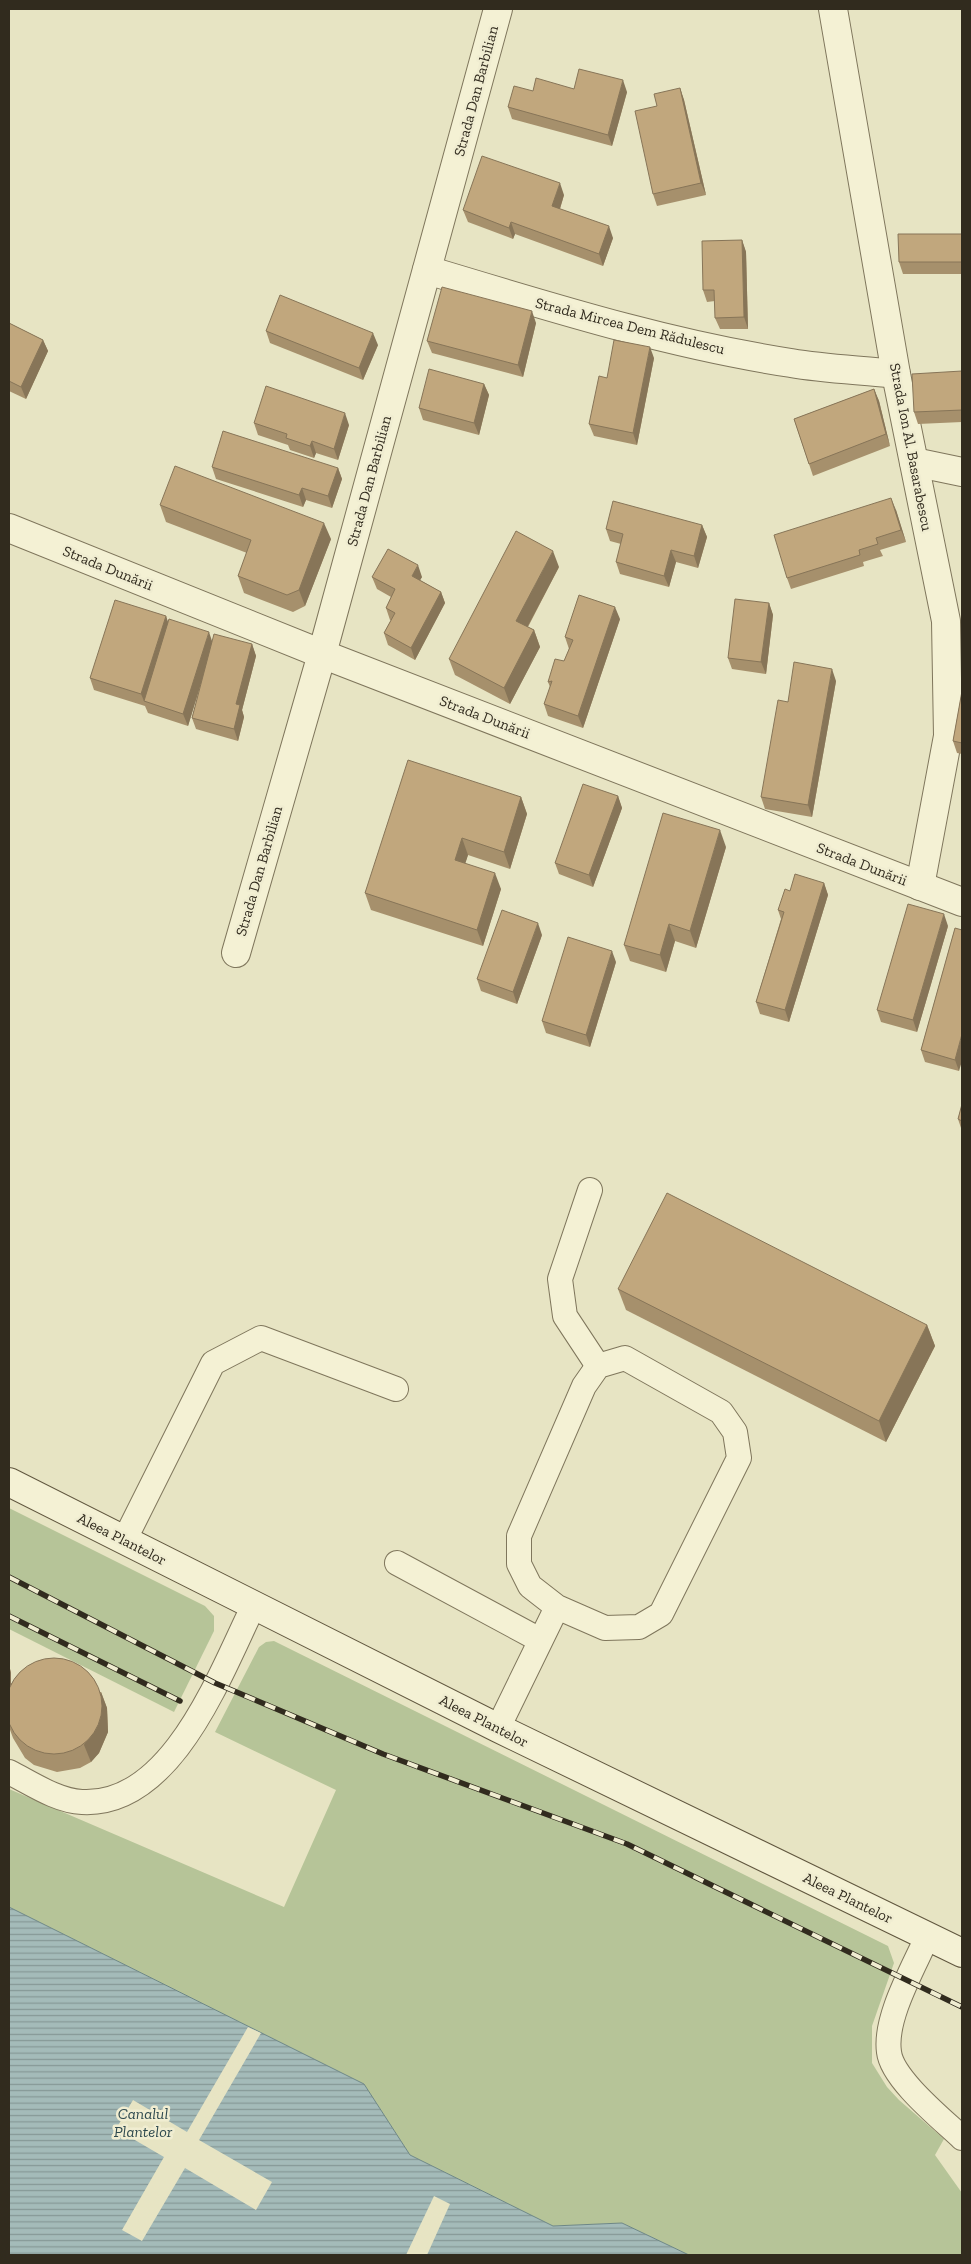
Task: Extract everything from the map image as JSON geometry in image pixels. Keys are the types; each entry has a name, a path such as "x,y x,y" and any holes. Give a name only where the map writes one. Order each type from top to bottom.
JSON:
{"street":[{"name":"Strada Dan Barbilian","path":"236,953 322,654 498,9"},
{"name":"Strada Ion Al. Basarabescu","path":"833,9 896,374 946,621 948,736 920,886"},
{"name":"Strada Mircea Dem Rădulescu","path":"427,270 680,342 791,363 896,374"},
{"path":"914,462 962,472"},
{"name":"Strada Dunării","path":"9,528 322,654 962,902"},
{"name":"Aleea Plantelor","path":"9,1482 498,1728 962,1953"}],"lane":[{"path":"590,1190 560,1280 565,1316 598,1366"},
{"path":"124,1541 213,1363 261,1338 396,1389"},
{"path":"624,1358 721,1412 735,1432 739,1458 661,1614 639,1627 604,1628 557,1607 530,1586 519,1564 519,1536 584,1386 598,1366 624,1358"},
{"path":"397,1563 540,1640"},
{"path":"9,1772 63,1798 81,1802 100,1802 120,1796 138,1786 172,1755 195,1723 254,1605"},
{"path":"498,1728 557,1607"},
{"path":"928,1937 896,2009 889,2036 889,2053 905,2083 962,2138"}],"green space":[{"path":"9,1508 205,1606 214,1616 214,1631 174,1712 9,1629"},
{"path":"274,1641 888,1946 894,1963 872,2026 872,2063 887,2087 899,2100 944,2139 935,2155 962,2193 962,2255 689,2255 622,2223 553,2226 410,2155 364,2084 9,1907 9,1789 284,1907 336,1790 215,1732 259,1647 266,1642"}],"water":[{"name":"Canalul Plantelor","path":"9,1907 364,2084 410,2155 553,2226 622,2223 689,2255 9,2255"}],"pier":[{"path":"248,2027 261,2033 199,2140 272,2182 256,2210 185,2168 142,2241 122,2230 164,2157 116,2129 133,2100 187,2132"},
{"path":"434,2196 450,2204 427,2255 406,2255"}],"building":[{"path":"579,69 623,80 608,135 508,107 514,86 533,91 536,78 574,89"},
{"path":"680,88 701,183 653,194 635,111 657,106 654,94"},
{"path":"482,156 560,183 552,206 609,226 599,254 511,222 509,228 463,210"},
{"path":"898,234 962,234 962,262 899,262"},
{"path":"742,240 744,317 715,318 714,290 703,290 702,241"},
{"path":"442,287 532,311 518,365 427,341"},
{"path":"280,295 373,333 359,368 266,331"},
{"path":"9,323 43,340 21,387 9,381"},
{"path":"614,340 650,347 633,433 589,424 599,376 607,378"},
{"path":"429,369 484,384 474,423 419,408"},
{"path":"962,371 962,410 914,412 912,374"},
{"path":"266,386 345,413 334,449 312,441 310,446 286,438 287,434 254,423"},
{"path":"874,389 886,434 809,464 794,419"},
{"path":"223,431 338,468 328,496 302,488 299,495 212,467"},
{"path":"175,466 324,523 299,590 287,595 238,576 251,540 160,505"},
{"path":"891,498 901,530 876,538 878,544 859,550 860,555 787,578 774,535"},
{"path":"613,501 702,525 694,556 671,550 664,576 616,562 623,534 606,529"},
{"path":"516,531 553,551 516,621 534,630 504,688 449,659"},
{"path":"388,549 418,565 412,576 441,592 411,648 384,633 395,613 386,608 395,589 372,577"},
{"path":"579,595 615,607 578,716 544,704 552,681 548,682 555,659 564,661 573,640 565,637"},
{"path":"735,599 769,603 761,662 728,658"},
{"path":"115,600 166,616 141,694 90,678"},
{"path":"169,619 209,632 183,714 144,701"},
{"path":"214,634 252,644 236,704 240,705 234,729 192,718"},
{"path":"794,662 832,669 808,805 761,797 778,700 788,702"},
{"path":"962,691 962,743 953,741"},
{"path":"408,760 521,797 504,852 462,838 455,860 495,873 477,930 365,893"},
{"path":"583,784 618,796 589,875 555,863"},
{"path":"663,813 720,830 690,931 669,924 660,955 624,945"},
{"path":"795,874 824,883 785,1010 756,1002 784,912 778,910 785,889 790,891"},
{"path":"908,904 944,914 913,1020 877,1010"},
{"path":"502,910 538,923 513,992 477,979"},
{"path":"955,928 962,930 962,1034 955,1060 921,1050"},
{"path":"568,937 612,951 586,1035 542,1021"},
{"path":"962,1104 962,1121 958,1119"},
{"path":"667,1193 927,1325 879,1421 618,1289"},
{"path":"54,1658 73,1661 88,1672 99,1687 102,1706 99,1725 88,1740 73,1751 54,1754 35,1751 20,1740 9,1725 6,1706 9,1687 20,1672 35,1661"}],"railway":[{"path":"9,1577 215,1683 383,1754 627,1844 962,2007"},
{"path":"9,1616 180,1701"}]}
